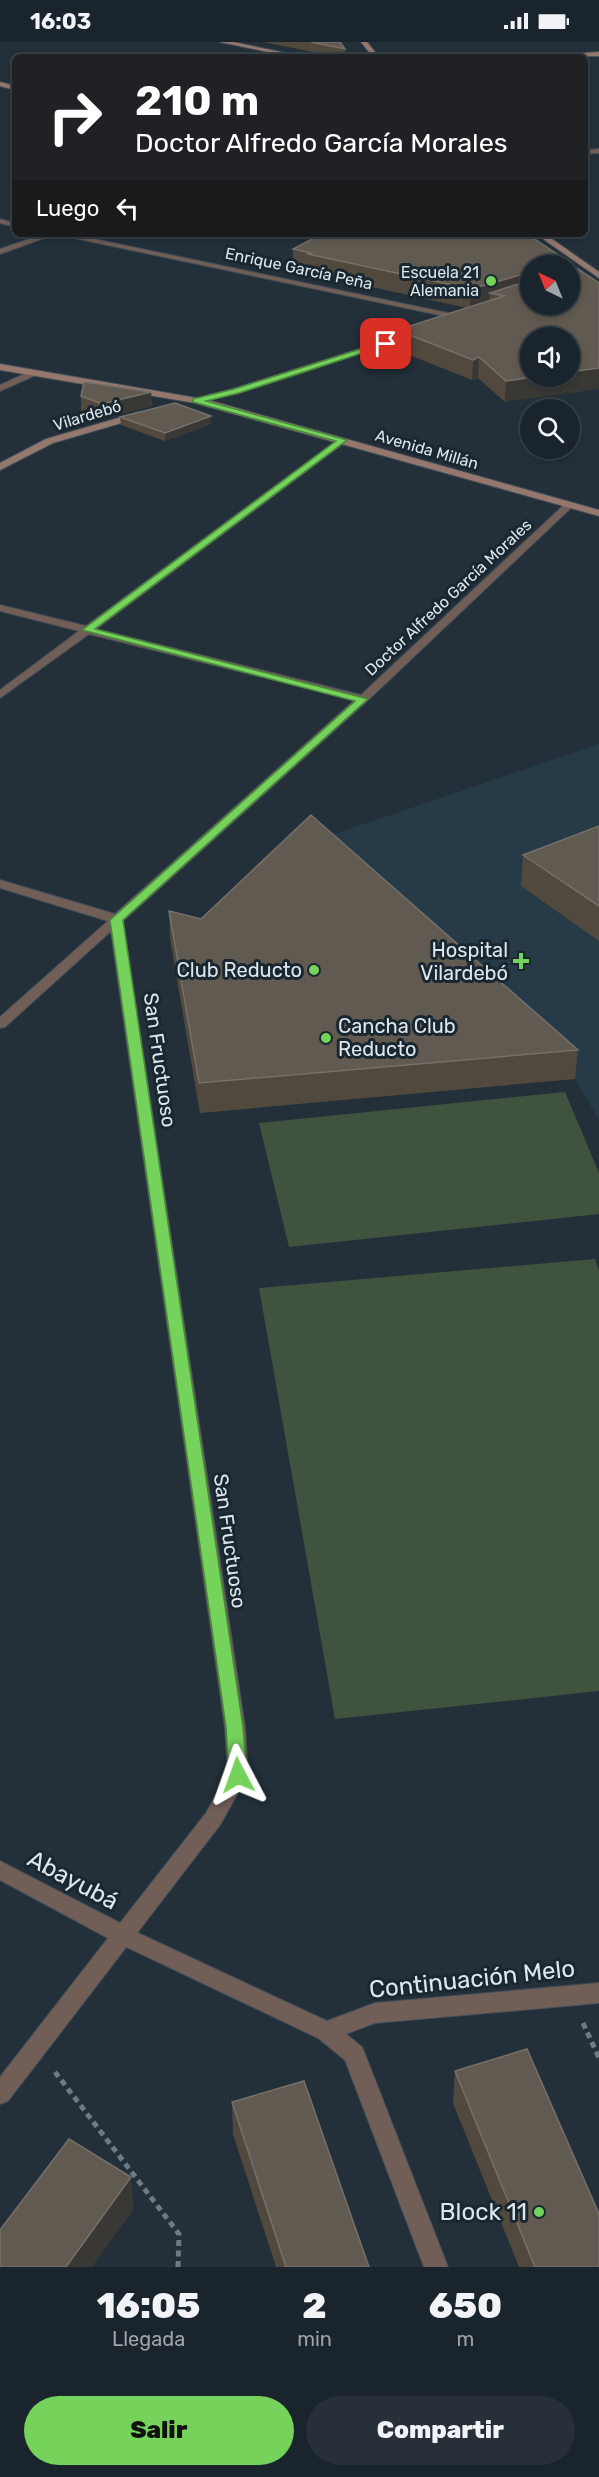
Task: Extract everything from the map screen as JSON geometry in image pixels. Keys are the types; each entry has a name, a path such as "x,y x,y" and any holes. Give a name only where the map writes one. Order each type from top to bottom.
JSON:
{"main road":[{"path":"223,42 286,54"},
{"path":"364,42 374,54"},
{"path":"544,237 599,276"},
{"path":"589,278 599,276"},
{"path":"444,326 467,316"},
{"path":"175,406 236,391 423,332"},
{"name":"Avenida Millán","path":"0,367 196,400 599,513"},
{"name":"Vilardebó","path":"0,467 21,453 42,444 154,411"}],"street":[{"path":"0,252 42,237"},
{"name":"Enrique García Peña","path":"74,237 467,316"},
{"path":"0,388 33,372"},
{"path":"0,695 343,440"},
{"name":"Doctor Alfredo García Morales","path":"0,1024 363,699 569,505"},
{"path":"0,608 363,699"},
{"path":"0,884 116,920"},
{"name":"San Fructuoso","path":"0,2094 213,1819 238,1775 233,1715 116,920"},
{"name":"Abayubá","path":"0,1870 123,1935"},
{"path":"123,1935 326,2031 354,2054 436,2267"},
{"name":"Continuación Melo","path":"326,2031 375,2013 599,1993"}],"path":[{"path":"36,2047 179,2234 178,2267"}],"shaded area":[{"name":"Hospital Vilardebó","path":"599,744 599,1120 575,1079 311,842"}],"green space":[{"path":"565,1092 599,1173 599,1214 289,1247 259,1123"},
{"path":"595,1259 599,1271 599,1691 335,1719 259,1288"}],"building":[{"path":"311,42 340,42 345,49"},
{"path":"316,237 532,237 558,255 520,255 520,275 471,289 308,254 311,253 293,249"},
{"path":"580,270 599,283 599,368 580,371 580,327 520,327 520,379 506,381 479,357 473,360 397,330 504,296 490,293 520,283 520,315 580,315"},
{"path":"84,382 151,392 102,404 81,396"},
{"path":"175,403 211,416 165,433 120,417"},
{"name":"Club Reducto","path":"311,815 578,1050 199,1083 169,911 201,919"},
{"path":"599,826 599,906 523,855"},
{"name":"Block 11","path":"527,2049 599,2214 599,2267 535,2267 455,2071"},
{"path":"304,2081 369,2267 286,2267 232,2102"},
{"path":"69,2139 131,2177 66,2267 0,2267 0,2230"}],"place":[{"name":"Escuela 21 Alemania","path":"491,281"},
{"name":"Hospital Vilardebó","path":"521,961"},
{"name":"Club Reducto","path":"314,970"},
{"name":"Cancha Club Reducto","path":"326,1038"},
{"name":"Block 11","path":"539,2212"}],"route":[{"path":"238,1775 234,1727 116,920 363,699 87,630 343,440 196,400 236,391 386,344"}]}
